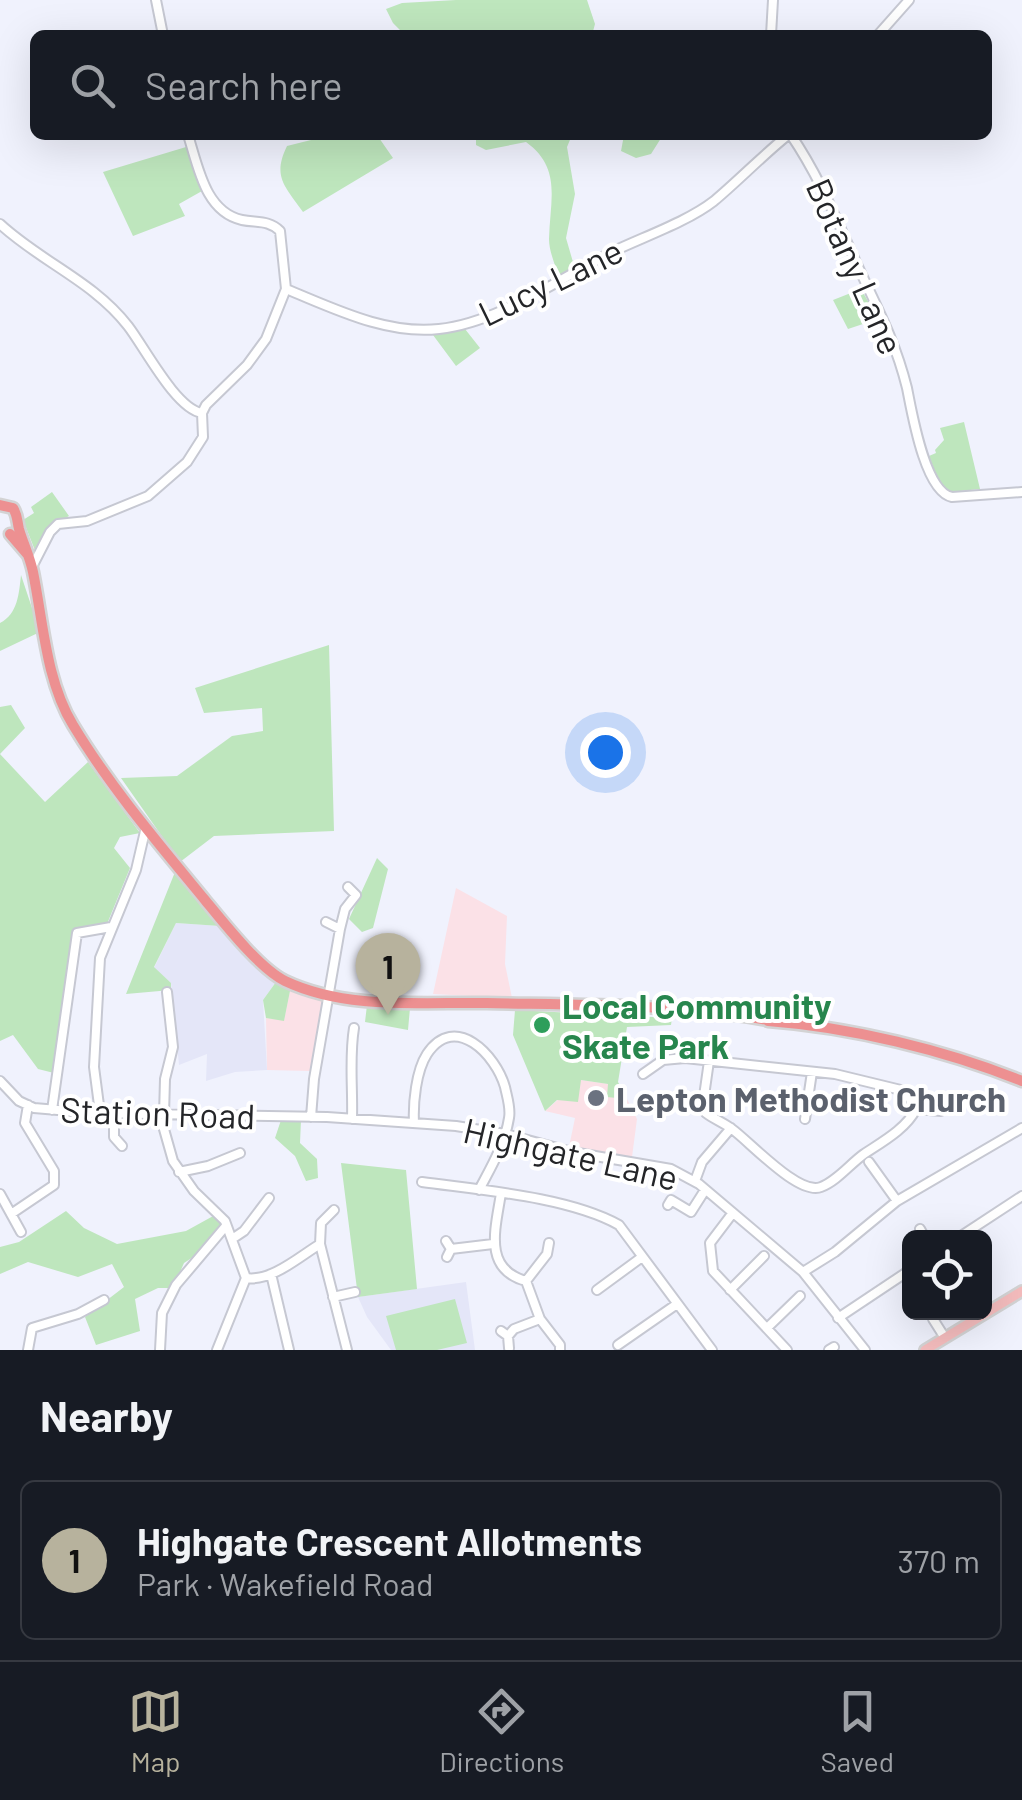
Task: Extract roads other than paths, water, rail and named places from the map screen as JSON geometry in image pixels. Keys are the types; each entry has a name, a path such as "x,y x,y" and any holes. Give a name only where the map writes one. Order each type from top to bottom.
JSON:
{"highway":[{"path":"0,504 16,512 9,532 30,562 53,669 70,720 146,827 235,937 283,980 336,995 398,1004 482,1003 682,1012 774,1021 950,1054 1022,1081"}],"main road":[{"path":"924,1350 1022,1291"}],"street":[{"path":"156,0 162,30"},
{"path":"771,30 773,0"},
{"path":"882,30 909,0"},
{"path":"30,562 58,524 88,521 148,496 187,462 203,437 202,414 210,398 247,365 266,340 286,289 280,231 271,224 248,222 223,212 205,188 190,140"},
{"name":"Lucy Lane","path":"286,289 360,318 404,328 440,329 476,319 540,294 604,256 711,203 784,140"},
{"name":"Botany Lane","path":"793,140 833,205 860,271 888,324 936,488 952,497 1022,492"},
{"path":"0,224 108,302 186,408 202,414"},
{"path":"100,1113 94,1068 97,979 111,927 136,870 146,827"},
{"path":"311,1117 314,1079 336,995 340,930 345,909 356,895 348,887"},
{"path":"326,922 340,930"},
{"path":"52,1110 76,933 111,927"},
{"path":"167,992 174,1048 162,1115 179,1172 204,1202 217,1211 246,1278 217,1350"},
{"path":"352,1119 349,1057 354,1028"},
{"path":"414,1123 415,1100 428,1054 445,1040 469,1040 485,1050 503,1080 510,1115 479,1190"},
{"path":"643,1074 663,1060 710,1060 857,1077 906,1090 916,1108"},
{"path":"710,1060 704,1108 709,1116 731,1128 806,1188 818,1189 912,1118 916,1108"},
{"path":"805,1119 812,1072"},
{"name":"Station Road","path":"0,1081 28,1105 52,1110 327,1118"},
{"path":"10,1214 54,1185 54,1170 25,1123 28,1105"},
{"path":"916,1108 941,1111"},
{"path":"114,1114 114,1137 122,1146"},
{"name":"Highgate Lane","path":"327,1118 505,1134 572,1152 661,1166 695,1181 803,1272 865,1350"},
{"path":"695,1181 702,1162 731,1128"},
{"path":"803,1272 835,1252 898,1201 1022,1128"},
{"path":"868,1162 870,1150"},
{"path":"179,1172 240,1153"},
{"path":"856,1160 868,1162 898,1201"},
{"path":"422,1182 598,1213 620,1226 706,1348"},
{"path":"668,1206 671,1200 692,1212 706,1190"},
{"path":"501,1193 493,1244 496,1256 504,1269 526,1282 540,1319 562,1346"},
{"path":"0,1194 21,1232"},
{"path":"970,1230 1022,1196"},
{"path":"232,1239 244,1231 269,1198"},
{"path":"334,1210 322,1223 320,1244 347,1350"},
{"path":"732,1214 716,1232 709,1256 713,1271 785,1349"},
{"path":"160,1350 162,1313 176,1285 225,1227"},
{"path":"526,1282 547,1254 549,1243"},
{"path":"246,1278 271,1274 320,1244"},
{"path":"448,1249 493,1244"},
{"path":"547,1254 558,1256"},
{"path":"730,1290 764,1256"},
{"path":"597,1290 642,1257"},
{"path":"271,1274 289,1350"},
{"path":"838,1318 902,1275"},
{"path":"333,1297 354,1292"},
{"path":"767,1328 800,1296"},
{"path":"28,1350 32,1328 78,1314 104,1300"},
{"path":"618,1346 678,1304"},
{"path":"509,1348 504,1334 540,1319"},
{"path":"935,1320 944,1338"}],"place":[{"name":"Highgate Crescent Allotments","path":"388,1015"},
{"name":"Local Community Skate Park","path":"542,1025"},
{"name":"Lepton Methodist Church","path":"596,1098"}]}
